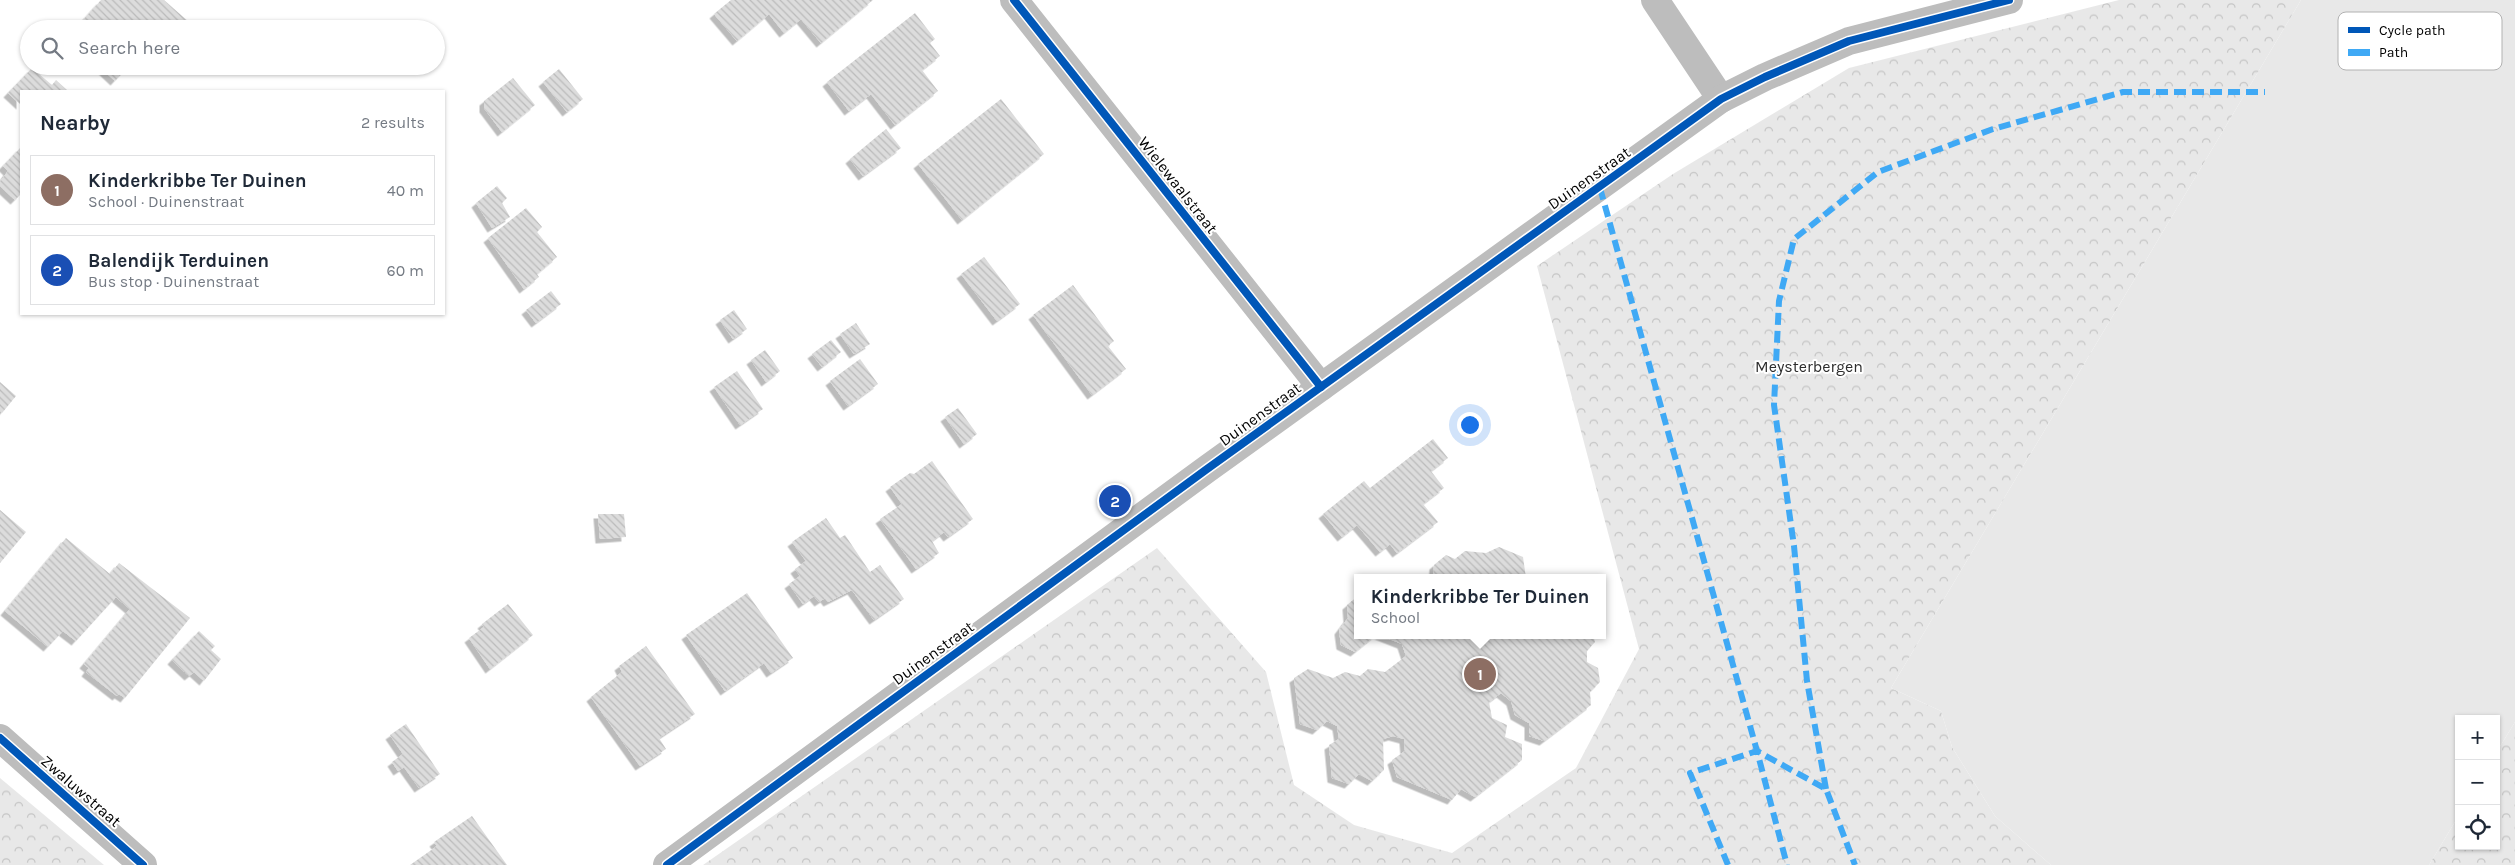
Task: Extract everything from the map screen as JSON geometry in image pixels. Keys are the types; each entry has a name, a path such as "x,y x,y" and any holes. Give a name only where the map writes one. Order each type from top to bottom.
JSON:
{"street":[{"name":"Wielewaalstraat","path":"1014,0 1321,387"},
{"path":"1655,0 1722,99"},
{"name":"Duinenstraat","path":"667,865 1321,387 1722,99 1764,77 1849,41 2009,0"},
{"name":"Zwaluwstraat","path":"0,738 143,865"}],"green space":[{"name":"Meysterbergen","path":"2119,0 2301,0 1891,688 1941,711 1952,747 1995,816 2051,865 703,865 1157,548 1266,672 1294,785 1354,825 1452,853 1576,768 1639,649 1537,266 1673,174 1849,68"},
{"path":"2301,0 2515,0 2515,722 2500,746 2500,715 2455,715 2455,822 2429,865 2051,865 1995,816 1952,747 1941,711 1891,688"},
{"path":"2515,722 2515,865 2429,865 2455,822 2455,850 2500,850 2500,746"},
{"path":"0,778 104,865 0,865"}],"building":[{"path":"101,0 164,0 187,20 83,20"},
{"path":"731,0 873,0 821,43 801,19 784,33 769,14 737,41 714,14"},
{"path":"915,13 935,39 930,43 940,56 922,70 938,91 895,125 871,94 849,111 827,82"},
{"path":"559,69 583,99 567,112 543,82"},
{"path":"25,75 40,75 52,85 56,80 67,90 20,90 20,104 8,93"},
{"path":"109,75 121,75 115,81"},
{"path":"513,78 535,105 502,132 484,108 484,101"},
{"path":"1001,99 1044,154 962,220 918,164"},
{"path":"886,129 901,148 863,176 850,159"},
{"path":"20,148 20,195 15,200 0,186 0,182 8,171 3,166"},
{"path":"497,186 507,198 502,203 510,217 492,228 476,203"},
{"path":"526,208 542,227 537,232 557,257 537,274 539,277 524,289 488,238"},
{"path":"984,257 1020,304 997,321 961,274"},
{"path":"1073,285 1114,341 1108,346 1126,369 1092,395 1033,315"},
{"path":"551,291 561,304 536,323 526,310"},
{"path":"734,310 747,329 733,339 720,320"},
{"path":"856,323 870,344 854,354 840,334"},
{"path":"831,340 841,352 822,367 812,354"},
{"path":"765,350 780,371 766,382 751,360"},
{"path":"860,359 878,384 848,406 830,381"},
{"path":"737,371 763,409 740,425 714,387"},
{"path":"0,382 16,396 2,413 0,411"},
{"path":"958,408 977,434 964,444 945,417"},
{"path":"1433,439 1448,458 1431,471 1444,488 1423,504 1438,522 1397,553 1390,544 1380,552 1357,525 1342,537 1323,514 1364,481 1370,488"},
{"path":"932,461 973,519 948,537 944,532 932,541 939,553 916,569 880,519 902,504 890,487 910,473 914,474"},
{"path":"0,510 26,532 0,563"},
{"path":"598,514 624,514 626,537 600,539"},
{"path":"826,518 840,538 845,535 870,572 880,565 904,599 874,620 852,590 828,602 825,598 819,602 814,596 803,604 789,584 800,576 795,569 806,561 792,542"},
{"path":"66,538 110,574 119,563 190,618 125,698 119,694 117,696 86,672 89,668 84,664 130,609 116,597 76,641 63,631 48,647 5,611"},
{"path":"1499,547 1523,557 1525,574 1433,574 1434,565 1446,555 1455,559 1465,551 1486,553"},
{"path":"747,593 793,658 771,673 764,663 725,691 686,635"},
{"path":"1354,599 1354,639 1371,639 1355,652 1341,645 1339,630 1348,618 1347,605"},
{"path":"508,604 533,635 490,669 469,638 484,627 482,624"},
{"path":"199,631 215,646 211,650 221,659 204,681 194,672 189,676 172,660"},
{"path":"1389,639 1594,639 1595,642 1587,651 1587,662 1598,668 1600,682 1590,692 1591,705 1544,741 1529,736 1529,723 1515,715 1511,701 1501,693 1489,702 1492,718 1507,725 1505,737 1522,744 1522,760 1475,797 1461,789 1452,800 1397,777 1392,760 1405,751 1404,739 1393,736 1383,739 1384,770 1372,781 1359,774 1349,784 1332,778 1329,745 1339,739 1337,726 1327,721 1317,730 1300,724 1294,678 1308,669 1333,678 1345,672 1360,676 1368,669 1385,672 1406,656 1402,644"},
{"path":"646,646 695,714 659,738 666,749 640,766 591,697 622,672 619,666"},
{"path":"406,724 440,774 419,788 404,767 398,771 392,762 403,754 390,735"},
{"path":"472,816 507,865 410,865 437,846 434,842"}],"marked path":[{"path":"1826,789 1807,681 1794,546 1774,405 1779,301 1794,239 1878,172 1993,129 2123,92 2265,92"},
{"path":"1600,188 1787,865"},
{"path":"1728,865 1690,773 1757,751 1826,789 1855,865"}],"cycle path":[{"path":"1014,0 1321,387"},
{"path":"667,865 1207,469 1721,99 1765,77 1849,41 2009,0"},
{"path":"0,738 143,865"}],"place":[{"name":"Balendijk Terduinen","path":"1115,501"},
{"name":"Kinderkribbe Ter Duinen","path":"1480,674"}]}
